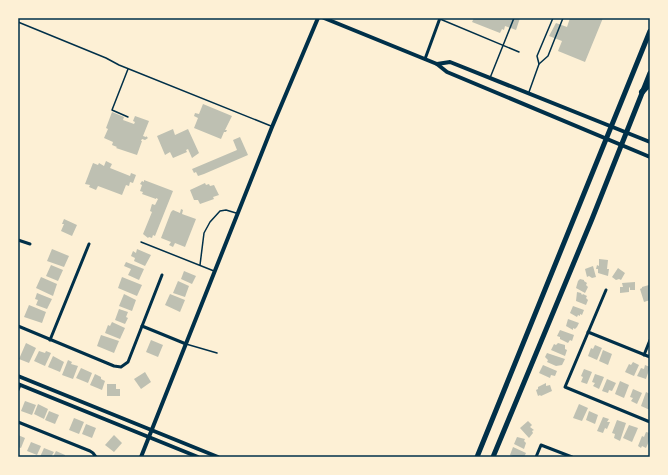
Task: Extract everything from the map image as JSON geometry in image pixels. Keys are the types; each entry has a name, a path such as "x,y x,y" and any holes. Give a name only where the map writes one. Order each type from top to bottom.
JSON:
{"highway":[{"path":"642,92 650,83"}],"main road":[{"path":"477,457 650,31"},
{"path":"493,457 650,73"}],"street":[{"path":"140,457 272,127 318,18"},
{"path":"324,18 437,64 448,72 650,157"},
{"path":"424,59 440,18"},
{"path":"437,64 450,62 650,142"},
{"path":"18,240 30,244"},
{"path":"50,340 89,244"},
{"path":"18,326 114,366 121,367 128,362 162,275"},
{"path":"606,290 565,387 650,422"},
{"path":"142,326 186,344"},
{"path":"588,332 650,357"},
{"path":"644,355 650,340"},
{"path":"18,376 218,457"},
{"path":"18,390 19,384 198,457"},
{"path":"18,422 90,451 96,457"},
{"path":"536,457 541,445 572,457"}],"lane":[{"path":"440,18 519,52"},
{"path":"490,78 514,18"},
{"path":"539,64 537,56 553,18"},
{"path":"529,93 539,64 548,56 562,18"},
{"path":"18,22 106,58 128,69 272,127"},
{"path":"128,69 112,110 128,117"},
{"path":"200,265 204,232 210,222 220,211 224,210 238,214"},
{"path":"141,242 214,271"},
{"path":"186,344 217,353"}],"building":[{"path":"474,18 520,18 516,30 505,26 504,30 502,29 500,33 472,22"},
{"path":"570,18 603,18 585,62 558,51 562,41 549,36 556,23 567,27"},
{"path":"203,104 232,116 225,130 227,130 224,132 221,139 194,128 198,118 194,116 195,113 199,114"},
{"path":"112,112 124,117 123,120 134,124 135,122 133,121 135,116 149,121 143,136 148,138 145,140 142,139 137,155 116,148 117,147 112,145 113,142 104,138"},
{"path":"173,129 175,135 188,129 199,153 192,158 188,149 186,150 187,152 173,158 170,152 165,155 157,136"},
{"path":"240,137 248,155 198,176 196,172 194,173 192,169 237,150 233,140"},
{"path":"106,161 112,164 110,168 130,176 131,173 136,175 133,183 130,182 129,186 126,185 122,195 98,186 96,190 89,187 90,185 85,184 93,163 98,165 99,163 104,166"},
{"path":"144,180 173,191 155,236 153,235 152,238 148,238 143,234 152,212 150,211 152,204 155,205 158,199 142,194 143,192 140,191 142,185 140,184 142,181 144,182"},
{"path":"205,183 206,185 209,184 210,186 214,185 219,195 213,197 214,199 200,204 198,200 194,200 190,190"},
{"path":"181,209 183,210 182,214 196,219 185,247 175,243 173,247 169,245 171,242 161,238 171,212 173,210 180,213"},
{"path":"64,219 77,225 72,236 61,231 64,224 62,224"},
{"path":"52,249 69,256 64,267 47,261"},
{"path":"137,249 151,255 145,266 134,261 135,258 131,256 133,251 136,253"},
{"path":"599,259 608,260 608,276 598,273 598,269 596,269 597,265 599,266"},
{"path":"126,262 144,269 139,280 128,275 131,269 124,266"},
{"path":"51,265 63,270 58,281 46,276"},
{"path":"593,266 596,277 587,277 585,269"},
{"path":"618,268 625,273 621,280 616,280 612,277"},
{"path":"184,271 196,276 192,284 181,279"},
{"path":"41,277 57,284 53,296 36,288"},
{"path":"122,277 142,285 137,296 118,288"},
{"path":"580,279 587,283 586,285 588,287 585,293 576,288"},
{"path":"178,281 189,286 185,297 173,293"},
{"path":"635,282 635,290 630,290 630,287 629,292 620,293 620,287 623,287 622,283"},
{"path":"649,285 650,300 644,302 640,289"},
{"path":"577,292 587,296 586,298 588,300 586,305 576,301"},
{"path":"37,293 52,299 47,309 36,305 38,300 35,299"},
{"path":"124,294 136,300 132,311 119,306"},
{"path":"170,294 185,300 180,312 165,305"},
{"path":"29,305 46,312 42,323 24,317"},
{"path":"573,306 584,310 582,315 580,314 580,316 578,315 577,317 570,313"},
{"path":"119,309 128,312 126,317 128,318 125,324 115,320"},
{"path":"568,319 579,323 575,329 573,328 573,330 566,326"},
{"path":"112,322 125,328 120,339 105,333 108,325 110,326"},
{"path":"560,330 574,335 572,341 570,340 568,343 560,339 560,337 557,336"},
{"path":"101,335 119,341 114,353 97,346"},
{"path":"151,340 163,345 158,357 146,352"},
{"path":"26,343 36,348 29,363 19,359"},
{"path":"558,343 565,345 565,349 567,350 565,356 551,350 554,344 556,345"},
{"path":"595,345 602,348 597,360 588,356 591,348 593,349"},
{"path":"603,350 612,354 608,365 599,361"},
{"path":"39,351 51,353 45,366 34,361"},
{"path":"547,353 565,359 562,365 556,366 547,362 548,360 545,357"},
{"path":"53,356 64,362 60,372 48,367"},
{"path":"68,360 72,362 71,364 78,366 73,379 62,375"},
{"path":"633,362 639,365 634,376 625,372 629,364 631,365"},
{"path":"543,365 557,371 555,376 551,375 550,378 539,373"},
{"path":"645,365 650,367 646,379 637,376 641,368 644,369"},
{"path":"81,368 92,373 88,383 76,378"},
{"path":"584,369 592,372 587,384 581,382 583,377 581,376"},
{"path":"145,372 151,382 141,389 134,379"},
{"path":"95,374 105,381 102,390 90,385"},
{"path":"595,374 604,377 599,389 593,386 595,383 592,382"},
{"path":"607,379 616,383 612,391 609,390 608,393 602,391"},
{"path":"620,381 629,385 624,398 615,394"},
{"path":"546,383 546,386 550,385 552,391 538,396 536,390 538,387"},
{"path":"107,384 116,384 116,389 120,389 120,396 107,396"},
{"path":"633,389 642,393 637,404 631,401 633,398 630,397"},
{"path":"646,392 650,394 650,410 641,406"},
{"path":"25,401 36,405 32,415 21,411"},
{"path":"38,404 48,409 44,419 34,414"},
{"path":"579,404 588,408 582,421 573,418"},
{"path":"49,411 59,415 55,424 45,420"},
{"path":"589,411 598,415 595,424 586,420"},
{"path":"603,417 609,419 607,422 610,422 607,429 605,428 603,433 597,431"},
{"path":"74,418 84,422 79,434 69,430"},
{"path":"617,420 626,423 620,441 614,438 615,434 612,433"},
{"path":"528,421 532,425 530,427 534,430 529,438 520,428"},
{"path":"86,424 96,428 92,438 82,434"},
{"path":"629,425 638,428 632,442 623,438"},
{"path":"646,432 650,433 650,439 646,448 642,446 641,448 638,446 642,436 644,437"},
{"path":"18,435 25,438 21,448 18,447"},
{"path":"114,435 122,443 114,452 105,445"},
{"path":"517,437 525,439 524,441 526,443 524,449 514,444"},
{"path":"31,442 41,446 37,455 27,451"},
{"path":"513,447 526,453 524,457 510,455"},
{"path":"44,448 54,452 51,457 40,457"},
{"path":"56,451 65,455 65,457 53,457"}]}
